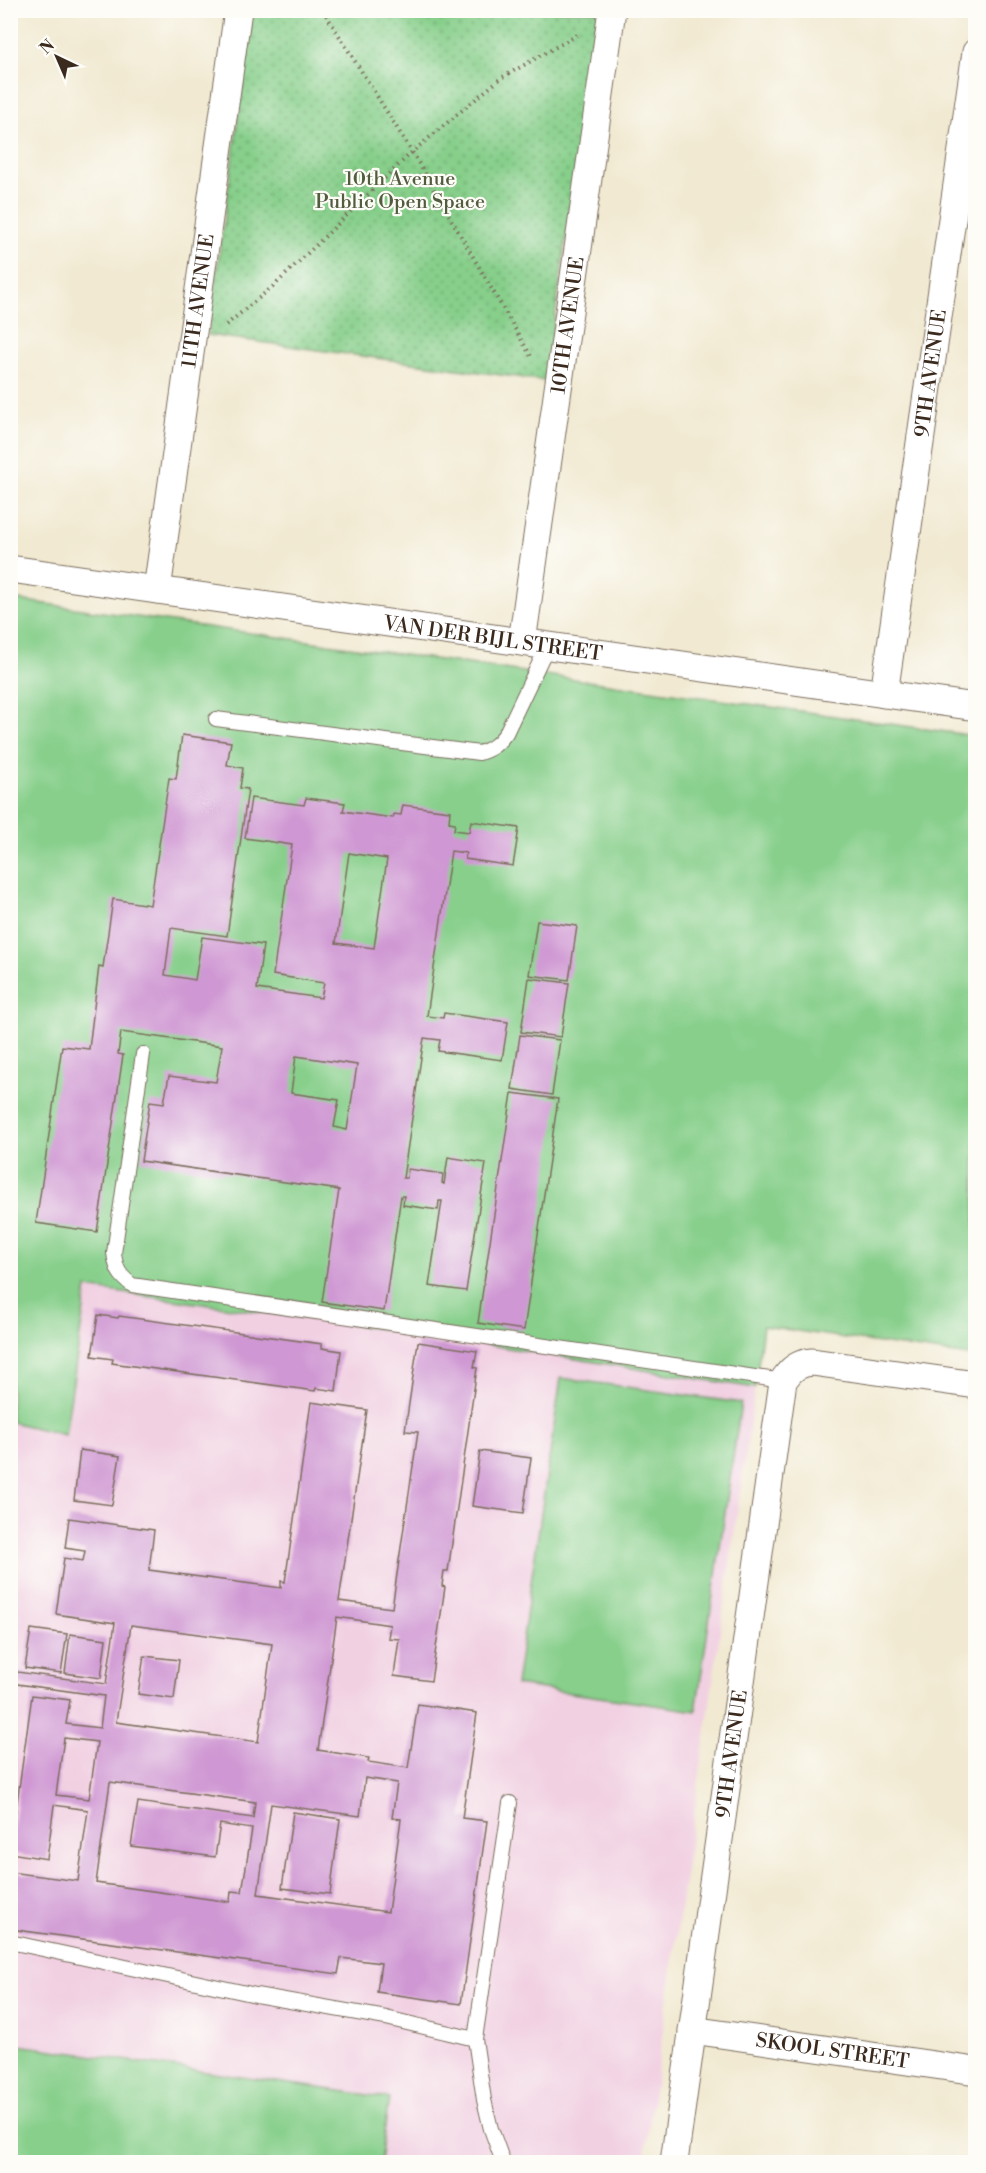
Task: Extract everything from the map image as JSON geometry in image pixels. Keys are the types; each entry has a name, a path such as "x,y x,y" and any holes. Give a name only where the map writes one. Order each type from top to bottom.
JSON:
{"street":[{"name":"11TH AVENUE","path":"157,590 238,10"},
{"name":"10TH AVENUE","path":"522,642 610,20"},
{"name":"9TH AVENUE","path":"884,694 975,52"},
{"name":"VAN DER BIJL STREET","path":"10,569 975,707"},
{"path":"783,1381 798,1365 812,1362 975,1384"},
{"name":"9TH AVENUE","path":"674,2163 783,1381"},
{"name":"SKOOL STREET","path":"692,2030 975,2071"}],"lane":[{"path":"216,718 479,753 489,750 506,733 548,645"},
{"path":"143,1054 114,1253 116,1269 132,1285 783,1381"},
{"path":"503,2163 484,2100 475,2039 510,1803"},
{"path":"10,1942 256,1995 386,2018 475,2039"}],"path":[{"path":"323,10 412,153 540,371 559,382"},
{"path":"193,332 222,328 276,284 412,153 501,78 590,28 610,20"}],"shaded area":[{"path":"87,1288 447,1338 755,1388 644,2162 11,2162 11,1422 65,1435"}],"green space":[{"name":"10th Avenue Public Open Space","path":"253,11 598,11 546,381 208,335"},
{"path":"11,599 975,736 975,1357 763,1326 755,1388 447,1338 87,1288 65,1435 11,1422"},
{"path":"561,1378 741,1403 696,1711 516,1685"},
{"path":"11,2044 389,2098 380,2162 11,2162"}],"building":[{"path":"182,735 231,742 227,765 243,768 240,788 248,789 227,936 171,928 165,975 195,980 202,937 263,945 257,989 321,998 324,983 273,975 292,845 245,838 251,798 304,805 306,798 345,803 343,811 393,818 394,814 401,815 403,805 450,811 449,822 455,823 454,830 469,832 471,821 519,828 513,866 465,859 466,853 451,851 427,1016 443,1018 444,1013 508,1022 502,1060 438,1051 440,1040 424,1038 403,1178 407,1178 408,1169 443,1174 442,1183 444,1184 448,1157 486,1163 466,1291 429,1286 442,1201 439,1201 438,1210 403,1205 404,1196 401,1196 384,1311 322,1302 339,1190 141,1161 150,1101 164,1103 169,1076 216,1082 222,1046 121,1032 118,1054 123,1055 97,1232 36,1223 62,1046 89,1049 99,966 103,967 113,899 150,905 169,778 176,779","holes":["349,853 387,859 374,948 336,943","296,1056 357,1065 347,1130 334,1127 339,1100 291,1093"]},
{"path":"537,921 577,926 569,980 529,975"},
{"path":"529,978 569,983 561,1037 521,1032"},
{"path":"520,1035 560,1040 552,1095 512,1089"},
{"path":"512,1093 558,1099 524,1330 478,1323"},
{"path":"98,1315 322,1344 322,1348 341,1351 336,1391 316,1388 315,1391 112,1363 113,1359 92,1356"},
{"path":"418,1342 477,1351 474,1367 477,1368 448,1571 444,1571 442,1586 445,1587 431,1681 394,1676 399,1639 388,1638 390,1625 337,1617 318,1750 369,1758 368,1762 408,1768 418,1704 477,1713 462,1818 487,1821 461,2004 377,1992 381,1963 341,1958 338,1974 10,1929 10,1872 78,1881 88,1810 54,1805 47,1859 10,1853 32,1695 70,1700 66,1724 100,1728 104,1696 10,1683 10,1671 106,1684 115,1623 56,1614 64,1558 83,1561 85,1551 65,1548 69,1518 154,1530 149,1570 281,1588 281,1581 285,1582 311,1402 367,1410 339,1601 392,1608 418,1432 405,1431","holes":["131,1625 272,1644 258,1742 116,1722","64,1738 97,1742 89,1799 56,1795","365,1778 397,1783 392,1818 401,1819 388,1912 258,1894 271,1804 360,1816","110,1782 255,1802 253,1818 138,1802 131,1846 215,1857 220,1824 252,1829 242,1892 231,1891 230,1902 96,1883"]},
{"path":"80,1450 120,1456 112,1505 74,1500"},
{"path":"480,1451 531,1458 523,1513 472,1506"},
{"path":"31,1629 67,1634 61,1673 25,1668"},
{"path":"70,1634 106,1639 101,1678 65,1673"},
{"path":"144,1656 179,1660 174,1699 138,1694"},
{"path":"293,1812 340,1819 330,1894 282,1888"}]}
